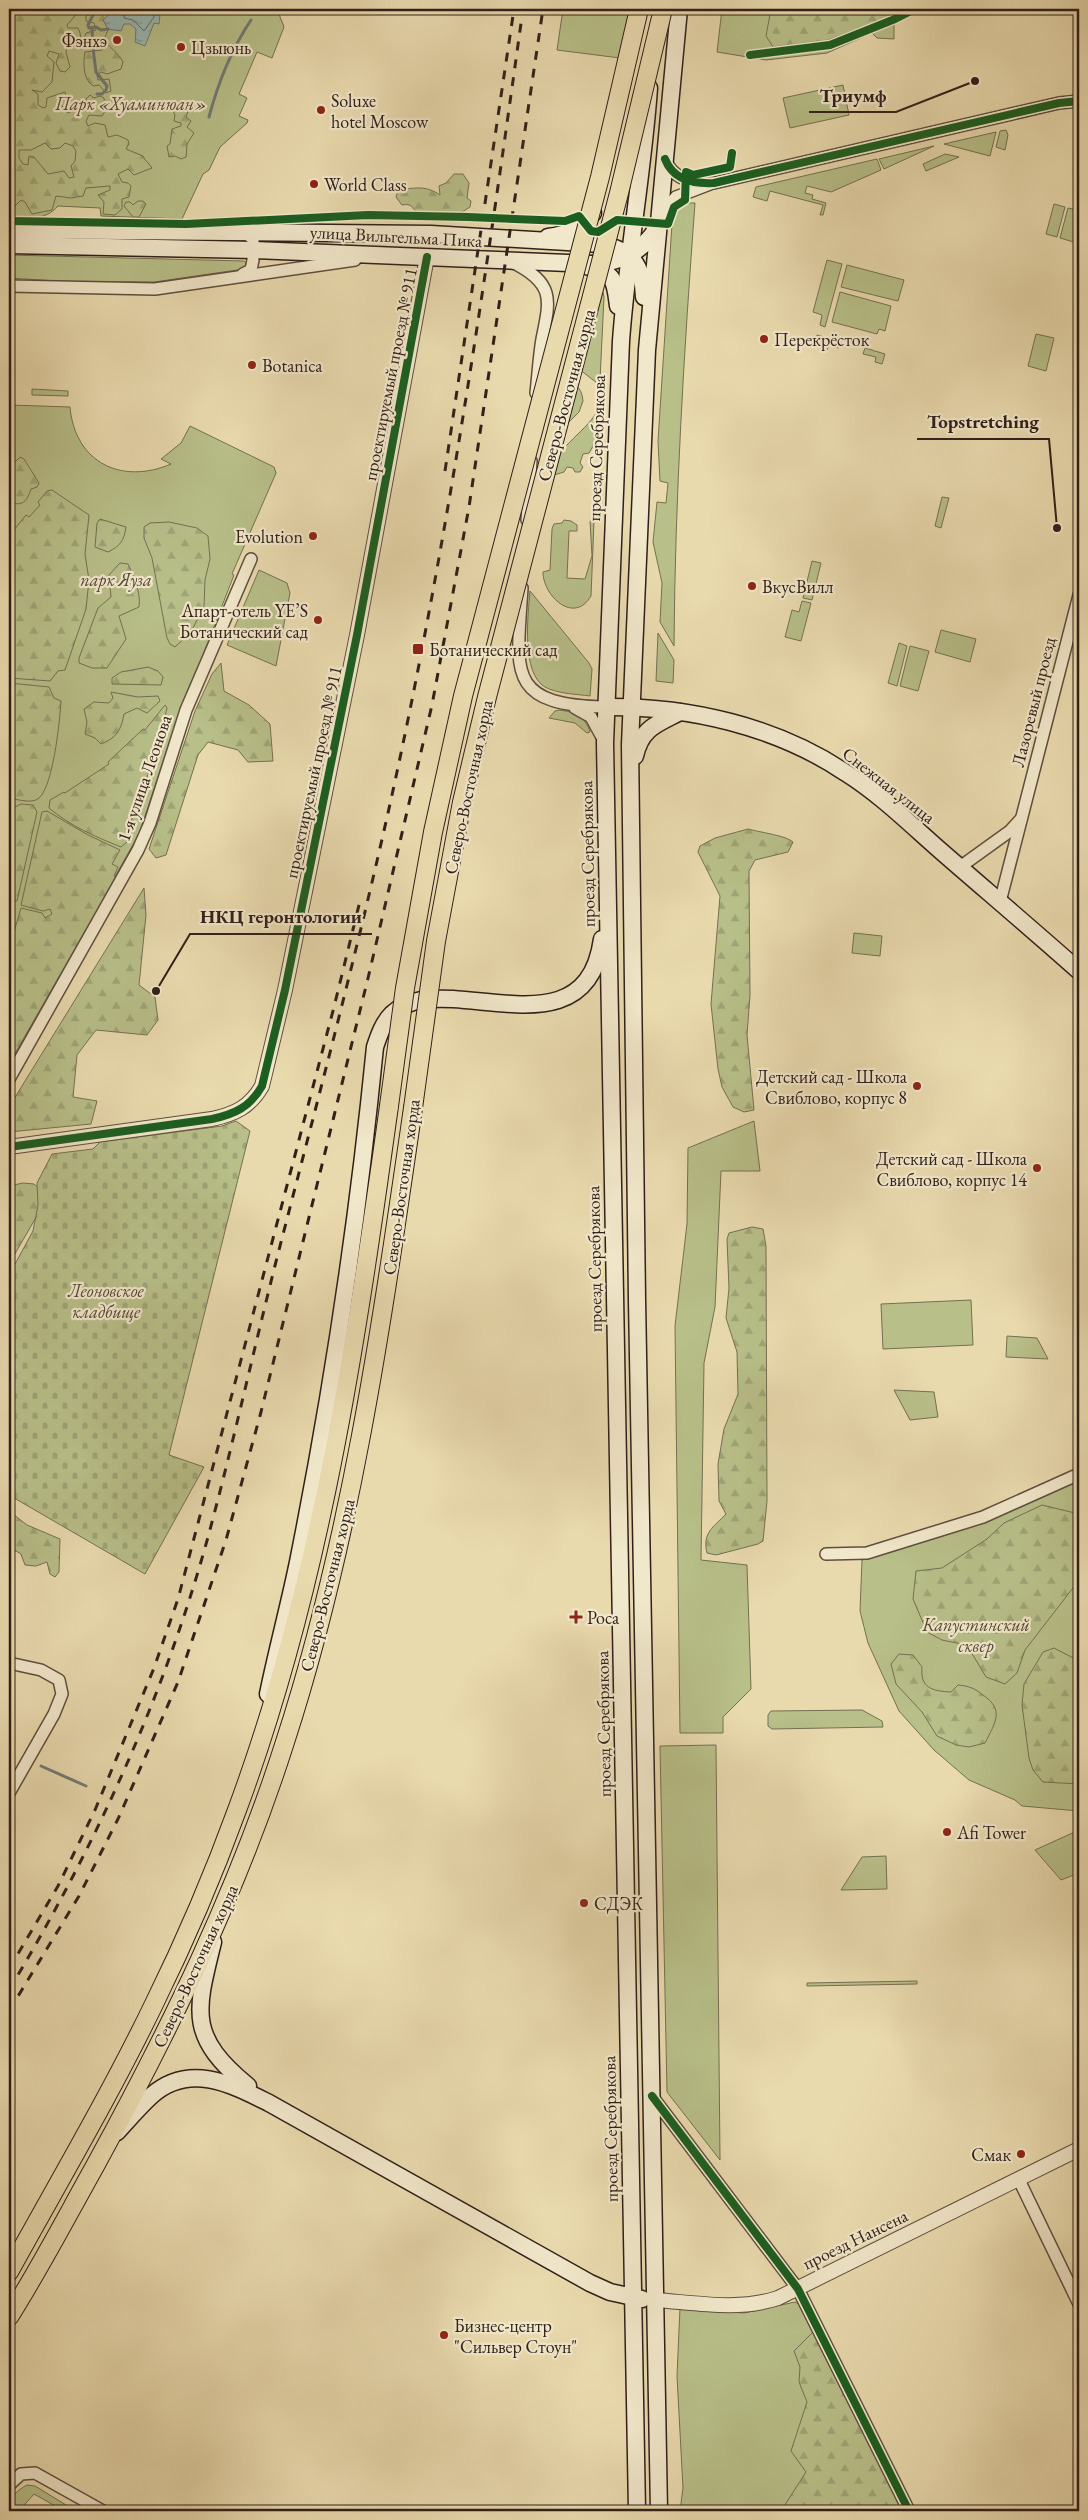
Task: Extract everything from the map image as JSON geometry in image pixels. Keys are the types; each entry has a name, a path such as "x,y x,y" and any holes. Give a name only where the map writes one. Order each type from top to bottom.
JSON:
{"main road":[{"name":"Северо-Восточная хорда","path":"9,2272 154,2005 197,1912 250,1772 293,1630 321,1518 346,1397 363,1293 405,988 429,851 461,706 600,177 639,9"},
{"path":"524,240 554,237 574,230 584,223 599,204 630,52 645,9"},
{"name":"проезд Серебрякова","path":"637,2511 605,707 621,341 630,256 646,141 655,9"},
{"name":"Северо-Восточная хорда","path":"9,2318 108,2141 174,2016 217,1925 254,1832 282,1751 316,1636 347,1504 379,1339 436,941 462,802 492,678 620,193 663,9"},
{"path":"659,2511 631,776 646,350 679,9"},
{"name":"улица Вильгельма Пика","path":"9,245 254,250 574,264 617,262 630,256 648,241 658,222"},
{"name":"улица Вильгельма Пика","path":"9,230 422,234 601,244 612,246 630,256"},
{"path":"630,256 643,282 646,350"},
{"path":"574,264 605,270 610,274 615,284 621,341"},
{"name":"Снежная улица","path":"605,707 632,707 680,712 724,720 768,734 827,762 870,790 1079,971"},
{"path":"631,776 640,739 648,730 680,712"},
{"path":"250,1772 298,1564 315,1469 351,1254 375,1047 381,1029 392,1014 416,1001 432,998 536,1004 558,1002 574,994 586,984 600,952 607,904"},
{"path":"217,1925 200,1995 200,2018 204,2035 212,2050 224,2065 269,2103"},
{"path":"108,2141 152,2094 169,2084 184,2080 216,2079 231,2084 269,2103"},
{"name":"проезд Нансена","path":"269,2103 590,2283 610,2292 634,2298 656,2300"}],"street":[{"path":"665,159 678,177 703,183 714,182 1059,102 1079,101"},
{"path":"658,222 663,209 676,197 714,182"},
{"path":"243,274 253,266 254,250 252,236 246,233"},
{"path":"9,284 155,289 243,274 392,255"},
{"name":"проектируемый проезд № 911","path":"9,1147 212,1119 240,1111 255,1098 262,1086 285,990 357,635 427,257"},
{"path":"512,262 528,270 539,280 549,302 536,400 518,661 522,675 530,687 540,695 582,710 597,723 605,744"},
{"name":"1-я улица Леонова","path":"9,1079 138,850 150,823 186,710 251,559"},
{"name":"Лазоревый проезд","path":"1000,902 1079,595"},
{"path":"561,704 605,707"},
{"path":"960,868 1010,831 1022,818"},
{"path":"826,1554 868,1553 983,1517 1079,1474"},
{"path":"9,1663 41,1670 59,1680 62,1694 54,1714 9,1793"},
{"path":"652,2096 798,2289 909,2511"},
{"name":"проезд Нансена","path":"656,2300 741,2306 760,2304 798,2289 1079,2149"},
{"path":"1018,2180 1079,2304"},
{"path":"9,2484 21,2474 35,2473 103,2511"}],"green space":[{"name":"Парк «Хуаминюан»","path":"9,9 277,9 284,27 272,58 257,52 239,94 247,98 239,116 248,120 247,123 220,147 209,170 203,174 182,219 101,216 100,208 58,206 41,217 29,219 9,218"},
{"path":"9,9 81,9 67,25 68,28 78,28 80,32 80,42 77,46 67,46 66,52 70,67 65,72 60,71 56,63 59,54 49,51 47,56 54,62 52,82 42,92 32,90 38,94 38,105 43,108 46,107 47,98 65,92 66,96 59,101 67,113 86,108 86,99 90,95 94,98 100,96 104,98 105,111 102,116 89,115 86,121 88,126 95,123 105,125 108,137 117,135 128,140 129,144 126,149 143,156 152,168 134,175 128,169 118,174 122,182 128,183 131,186 129,197 122,199 122,209 115,215 103,214 104,202 98,195 110,190 110,186 86,188 83,196 71,198 56,196 52,210 32,214 25,202 21,200 9,212","holes":["45,143 51,149 60,148 65,143 73,146 76,151 75,161 71,166 74,177 69,178 64,171 48,174 34,157 29,156 28,165 23,164 19,158 19,150 31,150"]},
{"path":"101,9 109,9 111,17 104,39 123,62 121,69 107,74 101,72 97,75 98,80 109,79 111,91 106,93 99,85 94,86 90,84 84,66 85,52 102,50 104,48 98,42 85,44 83,42 86,33 96,30 94,23 86,21 86,16"},
{"path":"563,9 630,9 620,58 557,50"},
{"path":"722,9 927,9 894,24 894,39 877,38 872,33 827,53 766,60 717,52"},
{"path":"771,9 815,11 906,9 894,16 828,40 773,47 766,36"},
{"path":"843,85 849,115 790,128 783,98"},
{"path":"175,103 187,108 186,117 191,121 187,127 194,133 187,144 186,157 181,159 175,156 169,157 167,146 170,144 172,129 181,126 181,123 174,121 175,115 171,107"},
{"path":"1006,130 1008,135 1005,150 996,147 1000,131"},
{"path":"996,132 990,156 944,144"},
{"path":"934,146 884,169 879,159"},
{"path":"945,154 959,157 926,171 923,164"},
{"path":"877,159 881,170 831,192 807,186 805,193 813,195 812,199 826,203 823,215 820,215 823,205 770,191 767,201 753,197 756,187"},
{"path":"454,174 463,174 469,183 467,198 471,201 470,207 462,212 418,213 410,205 402,205 396,197 398,190 415,188 425,188 440,195 439,186 446,183"},
{"path":"138,201 143,201 146,204 139,217 133,217 124,206 126,202 130,202 133,205"},
{"path":"685,203 695,203 681,424 674,646 660,622 662,583 653,542 657,502 666,503 668,483 660,481 658,441 672,224 676,210"},
{"path":"1054,204 1065,207 1057,237 1046,234"},
{"path":"1068,208 1079,210 1077,243 1060,238"},
{"path":"9,255 244,261 246,263 244,269 154,282 72,282 9,278"},
{"path":"827,260 842,264 825,327 820,325 822,315 813,312"},
{"path":"847,265 904,280 898,301 841,287"},
{"path":"600,291 603,292 604,297 600,380 597,383 575,366"},
{"path":"840,292 891,306 885,331 879,329 877,334 832,322"},
{"path":"1036,334 1054,338 1046,371 1028,366"},
{"path":"817,335 841,342 839,348 829,345 827,350 814,346"},
{"path":"865,348 885,354 882,364 875,362 876,357 863,354"},
{"path":"561,380 573,383 579,388 583,401 579,412 561,430 563,389"},
{"path":"32,389 68,391 68,396 32,395"},
{"name":"парк Яуза","path":"9,405 70,407 74,426 81,442 91,455 104,464 119,470 135,472 153,470 171,464 161,459 181,443 190,426 274,467 276,473 232,574 234,575 172,735 139,834 9,1064"},
{"path":"598,413 598,418 595,440 589,453 583,454 580,463 583,467 580,472 575,472 573,468 567,467 564,472 554,475 554,467 562,450"},
{"path":"20,457 24,459 39,483 37,487 31,489 24,502 18,504 9,502 9,468"},
{"path":"52,490 89,515 85,554 89,580 86,609 65,670 58,671 50,681 9,678 9,536 26,515 29,517 40,505 38,502 47,491"},
{"path":"942,497 949,498 941,528 935,526"},
{"path":"100,519 126,527 121,542 116,548 108,552 95,547 97,523"},
{"path":"564,520 571,521 577,525 577,531 569,531 567,578 585,579 592,556 590,521 594,521 591,596 584,604 576,608 561,604 548,590 544,581 543,572 550,570 552,529 554,524 562,523"},
{"path":"169,522 197,528 208,536 210,559 205,580 204,606 191,632 175,647 170,644 167,638 152,558 144,538 144,527 150,523"},
{"path":"812,561 821,563 812,600 803,598"},
{"path":"120,563 128,564 133,574 138,590 139,607 119,616 126,639 107,668 92,668 79,663 79,658 98,608 111,597 109,575"},
{"path":"259,570 287,583 290,593 276,666 227,645"},
{"path":"530,591 589,663 592,669 590,696 556,691 545,687 537,680 529,657 528,614"},
{"path":"802,601 811,603 801,641 785,637 792,610 799,612"},
{"path":"941,630 976,639 970,662 935,652"},
{"path":"658,633 674,660 673,683 656,681"},
{"path":"899,643 907,646 897,686 888,683"},
{"path":"910,646 929,651 918,691 900,686"},
{"path":"221,663 224,691 249,705 270,724 273,761 248,762 238,750 208,742 198,755 166,855 156,858 149,849 195,711 212,674"},
{"path":"148,667 158,671 163,677 161,685 112,684 112,678 121,672"},
{"path":"9,683 49,687 54,698 61,701 51,771 42,795 33,801 9,798"},
{"path":"111,692 138,697 158,696 160,701 147,713 137,708 124,714 117,733 101,744 95,738 85,734 87,722 84,709 94,702 109,703 113,698"},
{"path":"165,705 167,708 156,753 133,814 127,842 121,847 102,839 74,826 49,808 50,800 65,793 109,764 108,762 143,729 145,730"},
{"path":"559,710 579,716 585,722 590,732 587,733 575,723 549,718 555,711"},
{"path":"21,804 33,805 37,812 17,901 9,900 9,810"},
{"path":"47,811 88,835 120,850 112,864 118,867 114,876 116,877 9,1064 9,949 21,908 42,913 45,918 52,914 50,909 43,911 21,905 42,812"},
{"path":"748,829 779,836 793,842 788,852 755,860 749,871 750,995 747,1035 754,1110 744,1112 733,1107 722,1087 718,1069 711,1004 720,896 698,852 700,846 715,838"},
{"path":"144,888 146,915 139,985 155,997 158,1020 147,1035 96,1030 77,1055 73,1097 97,1101 91,1124 9,1132 9,1107"},
{"path":"854,933 882,936 880,956 852,953"},
{"name":"Леоновское кладбище","path":"236,1121 250,1131 169,1455 204,1467 145,1574 9,1495 9,1275 33,1231 38,1205 37,1183 52,1154 93,1149 100,1142 222,1126"},
{"path":"754,1121 760,1171 721,1171 715,1307 704,1363 701,1560 747,1565 751,1689 723,1717 723,1733 680,1733 675,1326 687,1224 688,1148"},
{"path":"23,1183 34,1184 43,1192 38,1214 9,1264 9,1186"},
{"path":"752,1227 763,1229 766,1246 767,1501 763,1541 716,1555 707,1553 706,1540 710,1530 726,1514 719,1501 718,1464 724,1429 738,1394 737,1352 726,1318 729,1288 727,1239 729,1233"},
{"path":"971,1300 973,1345 883,1349 881,1304"},
{"path":"1007,1336 1037,1338 1048,1359 1006,1357"},
{"path":"894,1390 934,1392 938,1417 910,1420"},
{"name":"Капустинский сквер","path":"1079,1479 1079,1811 1022,1806 1015,1800 969,1780 934,1750 899,1711 868,1643 860,1611 862,1560 984,1522"},
{"path":"1042,1505 1079,1514 1079,1580 1025,1650 1017,1673 1005,1684 986,1677 967,1645 942,1640 927,1632 913,1599 916,1571 942,1568 987,1539 1004,1523"},
{"path":"9,1511 27,1525 60,1539 59,1572 55,1577 50,1574 47,1562 36,1566 25,1565 21,1554 16,1551 9,1553"},
{"path":"1054,1648 1079,1661 1079,1784 1043,1782 1033,1770 1029,1758 1022,1705 1024,1684 1043,1652"},
{"path":"899,1654 913,1655 922,1667 923,1680 929,1687 938,1691 951,1692 958,1685 965,1686 977,1691 990,1701 994,1706 996,1717 985,1743 969,1747 956,1745 937,1736 922,1712 896,1684 891,1664"},
{"path":"862,1710 882,1721 883,1727 772,1729 768,1726 768,1715 771,1711"},
{"path":"716,1745 720,2160 667,2092 660,1746"},
{"path":"1079,1830 1079,1873 1061,1880 1035,1850"},
{"path":"886,1856 887,1889 841,1890 862,1857"},
{"path":"917,1981 917,1984 807,1986 807,1983"},
{"path":"795,2302 802,2306 904,2511 680,2511 683,2488 677,2376 680,2308 744,2313"},
{"path":"814,2331 904,2511 781,2511 806,2472 791,2451 807,2402 799,2382 800,2367 794,2351"},
{"path":"27,2485 35,2486 76,2511 64,2511 34,2494 19,2511 12,2504 13,2496"}],"water":[{"path":"124,9 155,9 160,14 159,24 154,23 145,46 135,42 136,29 130,24 124,24 121,31 108,29 103,20 113,11 117,12"}],"waterway":[{"path":"96,9 88,25 89,28 108,29"},
{"path":"209,117 226,67 237,43 251,20"},
{"path":"92,29 93,44"},
{"path":"93,48 96,72 107,86 102,94 97,94"},
{"path":"41,1766 86,1786"}],"railway":[{"path":"445,471 514,9"},
{"path":"9,1990 70,1882 124,1771 170,1655 190,1597 218,1501 271,1282 364,915 411,706 448,507 464,408 495,209 523,9"},
{"path":"9,2011 79,1896 118,1819 178,1682 226,1540 261,1412 369,974 432,705 469,507 543,9"},
{"path":"9,1969 58,1886 95,1810 154,1668 178,1599 334,1007 361,897"}],"cycle path":[{"path":"750,55 830,45 915,9"},
{"path":"665,159 673,172 678,176 699,183 714,183 1059,103 1079,101"},
{"path":"9,221 186,224 368,215 565,221 579,216 591,231 598,232 617,220 668,224 674,207 685,200 686,172 693,175 730,167 732,153"},
{"path":"9,1147 212,1119 235,1112 247,1104 262,1086 285,990 357,635 427,257"},
{"path":"652,2096 798,2289 909,2511"}],"place":[{"name":"Фэнхэ","path":"117,40"},
{"name":"Цзыюнь","path":"181,47"},
{"name":"Триумф","path":"975,81"},
{"name":"Soluxe hotel Moscow","path":"321,110"},
{"name":"World Class","path":"314,184"},
{"name":"Перекрёсток","path":"764,339"},
{"name":"Botanica","path":"252,365"},
{"name":"Topstretching","path":"1057,528"},
{"name":"Evolution","path":"313,536"},
{"name":"ВкусВилл","path":"752,586"},
{"name":"Апарт-отель YE’S Ботанический сад","path":"318,620"},
{"name":"Ботанический сад","path":"418,649"},
{"name":"НКЦ геронтологии","path":"156,991"},
{"name":"Детский сад - Школа Свиблово, корпус 8","path":"917,1086"},
{"name":"Детский сад - Школа Свиблово, корпус 14","path":"1037,1168"},
{"name":"Роса","path":"576,1617"},
{"name":"Afi Tower","path":"947,1832"},
{"name":"СДЭК","path":"584,1903"},
{"name":"Смак","path":"1021,2154"},
{"name":"Бизнес-центр \"Сильвер Стоун\"","path":"444,2335"}]}
